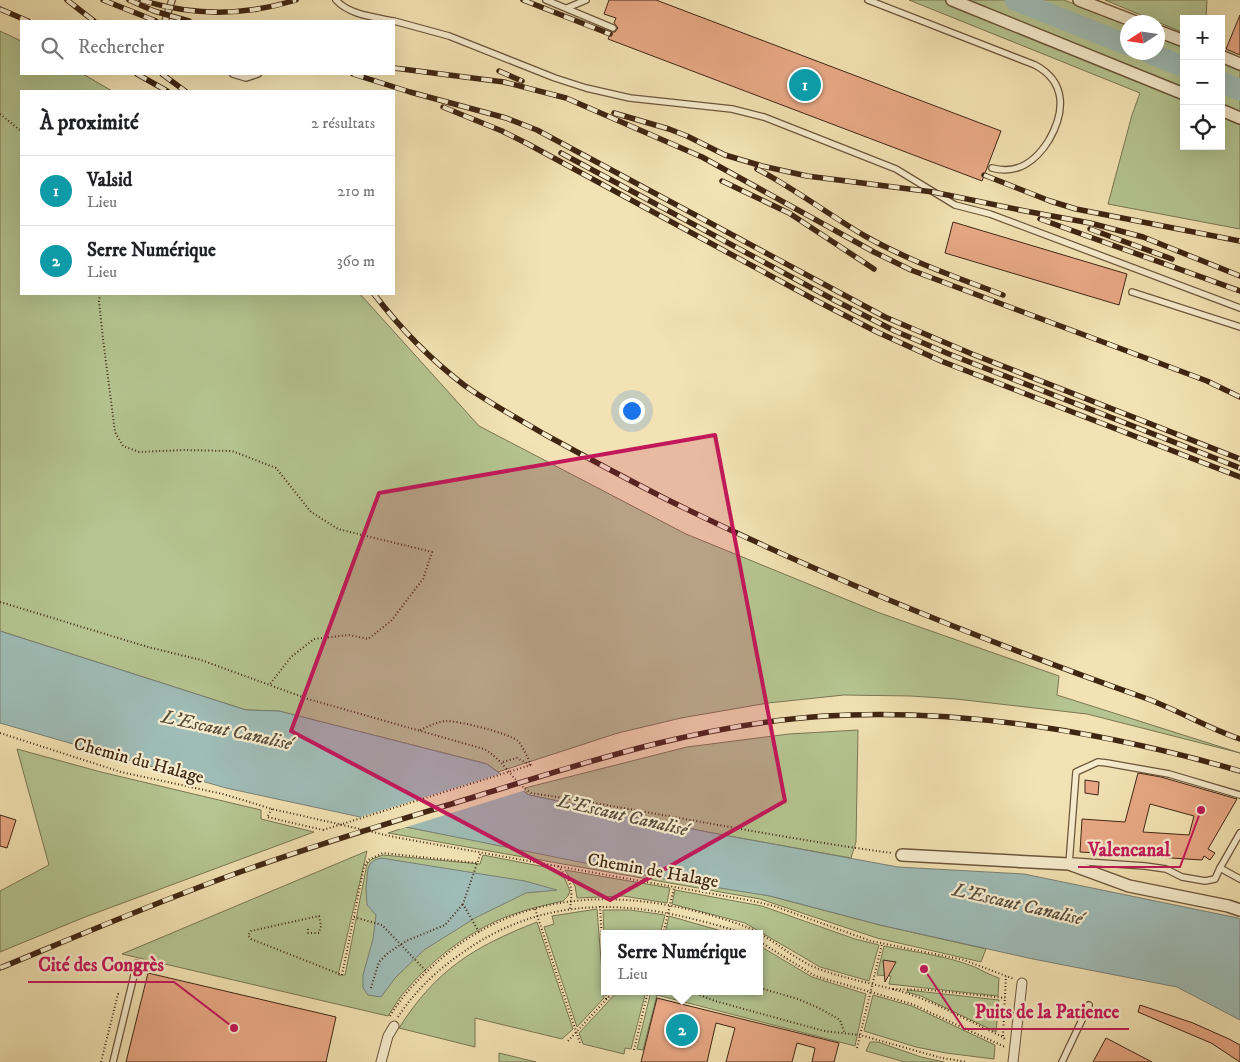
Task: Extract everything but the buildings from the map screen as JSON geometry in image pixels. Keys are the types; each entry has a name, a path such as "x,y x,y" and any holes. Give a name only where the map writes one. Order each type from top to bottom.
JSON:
{"street":[{"path":"952,0 1180,92"},
{"path":"1078,0 1120,16"},
{"path":"1165,34 1180,39"},
{"path":"1225,58 1240,64"},
{"path":"1225,112 1240,118"},
{"path":"902,855 1069,863 1120,884 1240,910"},
{"path":"1013,1062 1022,983"},
{"path":"381,1062 390,1024"}],"lane":[{"path":"165,20 172,0"},
{"path":"336,0 340,5 352,11 390,20"},
{"path":"546,0 612,28"},
{"path":"567,8 586,0"},
{"path":"868,0 1035,64 1053,79 1059,91 1061,110 1055,129 1043,149 1036,158 1020,167 1008,170 992,168"},
{"path":"395,21 449,36 555,78 586,88 630,98 732,110 764,117 896,169 955,206 998,217 1240,308"},
{"path":"236,75 246,78 255,75"},
{"path":"1132,292 1240,326"},
{"path":"1240,795 1169,774 1106,763 1094,764 1076,772 1069,863 1145,866 1166,869 1182,877 1205,881 1215,879 1240,833"},
{"path":"1220,868 1240,880"},
{"path":"113,1062 137,963"},
{"path":"1062,1062 1089,1005"}],"path":[{"path":"0,114 20,130"},
{"path":"100,295 102,339 115,432 123,446 139,452 184,450 232,451 276,468 311,512 338,529 432,552 424,579 391,620 368,639 349,635 314,639 291,657 270,684"},
{"path":"0,602 148,648 201,660 308,698 484,749 494,754 524,788 531,792 833,845 902,855"},
{"path":"420,730 439,722 453,722 506,735 519,743 526,753 530,766"},
{"name":"Chemin du Halage","path":"0,733 121,772 223,794 272,809"},
{"path":"502,762 517,758 530,766"},
{"path":"272,809 267,817 324,830 530,766"},
{"name":"Chemin de Halage","path":"272,809 394,837 674,886 764,904 862,938 964,960 1022,983"},
{"path":"371,988 382,958 401,944 445,925 463,904 481,852"},
{"path":"308,929 308,933 319,933 321,926 319,916 250,931 248,934 251,938 342,975 364,867 368,860 378,854 477,863"},
{"path":"558,866 571,884 570,909"},
{"path":"663,930 674,886"},
{"path":"390,1024 406,993 426,971 456,947 479,932 511,916 535,909 571,901 621,899 670,905 744,926 751,930"},
{"path":"463,904 479,932"},
{"path":"600,906 601,930"},
{"path":"390,1024 415,993 452,960 497,932 537,916 570,909 600,906 632,907 668,913 730,930"},
{"path":"535,909 580,1044"},
{"path":"354,917 379,924 426,971"},
{"path":"763,937 817,968 920,998 1003,1037 1014,1051"},
{"path":"857,1048 882,943"},
{"path":"763,944 815,976 919,1007 1014,1051"},
{"path":"1003,1037 1006,976"},
{"path":"889,988 1005,998"},
{"path":"763,989 798,999 819,1008 840,1020 845,1034"},
{"path":"101,1062 118,994 129,997"},
{"path":"606,995 606,1000"},
{"path":"568,1041 610,995"},
{"path":"634,1050 647,995"},
{"path":"700,995 715,1001 824,1031 860,1035 942,1058 967,1062"}],"highlighted area":[{"path":"715,435 785,801 610,900 291,731 379,493"}],"green space":[{"path":"909,0 1064,0 1120,22 1120,60 1165,60 1165,40 1180,46 1180,150 1225,150 1225,64 1240,70 1240,229 1108,204 1132,115 1140,93"},
{"path":"1105,0 1207,0 1206,15 1180,15 1180,31 1165,25 1165,15 1141,15"},
{"path":"0,31 20,41 20,75 85,75 110,90 20,90 20,295 361,295 479,426 686,534 877,612 1059,676 1057,695 1240,753 1087,714 956,699 844,695 768,703 681,718 618,733 498,772 487,764 279,711 246,710 0,631"},
{"path":"858,730 856,842 851,858 707,832 529,795 521,789 687,747 789,734"},
{"path":"17,749 101,772 261,810 261,819 314,832 85,917 0,952 0,891 49,865"},
{"path":"406,827 770,896 880,925 986,949 981,962 877,938 760,899 388,833"},
{"path":"367,851 338,975 345,975 367,864 372,859 383,855 480,864 483,855 550,868 565,879 570,891 563,901 511,915 468,936 430,965 402,994 388,1016 122,954"},
{"path":"565,870 670,888 667,903 623,896 577,898 575,886"},
{"path":"675,890 762,906 855,939 879,945 869,981 820,967 763,934 763,930 757,930 745,923 672,904"},
{"path":"597,909 601,960 601,995 604,995 604,998 577,1027 544,927 554,924 552,916"},
{"path":"603,910 630,910 665,915 661,930 604,930"},
{"path":"669,916 718,930 666,930"},
{"path":"537,922 573,1029 562,1039 475,1018 475,1047 399,1028 427,990 458,963 494,941"},
{"path":"884,946 942,957 975,967 999,978 998,996 889,984 891,976 877,975"},
{"path":"763,948 812,977 866,994 855,1046 657,995 763,995"},
{"path":"907,990 999,1000 996,1032 921,996 907,992"},
{"path":"614,995 645,995 631,1049 625,1048 624,1054 583,1044 579,1033"},
{"path":"650,995 657,995 643,1050 637,1049"},
{"path":"873,995 912,1006 995,1045 994,1059 916,1047 864,1031"},
{"path":"870,1042 878,1042 921,1057 944,1062 905,1062 866,1051"},
{"path":"499,1053 536,1062 499,1062"}],"water":[{"name":"L'Escaut Canalisé","path":"0,631 246,710 279,711 487,764 529,795 707,832 898,867 1024,874 1238,918 1240,919 1240,1020 1177,987 1033,959 880,925 770,896 669,880 411,828 226,788 0,723"},
{"path":"381,858 525,881 557,890 526,893 475,918 424,950 395,978 381,997 368,995 363,988 363,975 373,939 376,915 367,905 366,888 370,864"}],"pier":[{"path":"503,773 526,790 400,829 354,819"}],"waterway":[{"path":"1015,0 1120,42"},
{"path":"1165,59 1180,65"},
{"path":"1225,84 1240,90"}],"railway":[{"path":"67,0 93,20"},
{"path":"103,0 153,20"},
{"path":"129,0 154,11 186,20"},
{"path":"141,0 180,9 218,12 257,9 296,0"},
{"path":"523,0 610,34"},
{"path":"0,9 26,20"},
{"path":"395,68 504,82 566,98 702,157 874,252 911,270 1207,381 1240,397"},
{"path":"499,71 522,81"},
{"path":"139,75 165,90"},
{"path":"163,75 184,90"},
{"path":"356,75 506,118 537,130 885,317 972,354 1240,459"},
{"path":"443,107 502,131 528,144 877,332 941,361 1240,477"},
{"path":"614,113 669,129 725,155 762,166 807,176 933,192 1090,223 1143,237 1240,276"},
{"path":"561,153 895,331 1240,468"},
{"path":"757,169 882,245 933,268 1003,295"},
{"path":"984,175 1050,201 1076,209 1240,241"},
{"path":"722,181 789,213 874,269"},
{"path":"1040,219 1240,291"},
{"path":"1090,229 1172,259"},
{"path":"375,295 416,342 439,365 464,385 544,434 666,499 783,554 902,606 1157,703 1240,739"},
{"path":"0,968 120,918 298,852 560,770 647,746 735,727 825,716 930,716 983,720 1035,726 1139,745 1240,771"}],"place":[{"name":"Valsid","path":"805,85"},
{"name":"Valencanal","path":"1201,810"},
{"name":"Puits de la Patience","path":"924,969"},
{"name":"Cité des Congrès","path":"234,1028"},
{"name":"Serre Numérique","path":"682,1030"}]}
